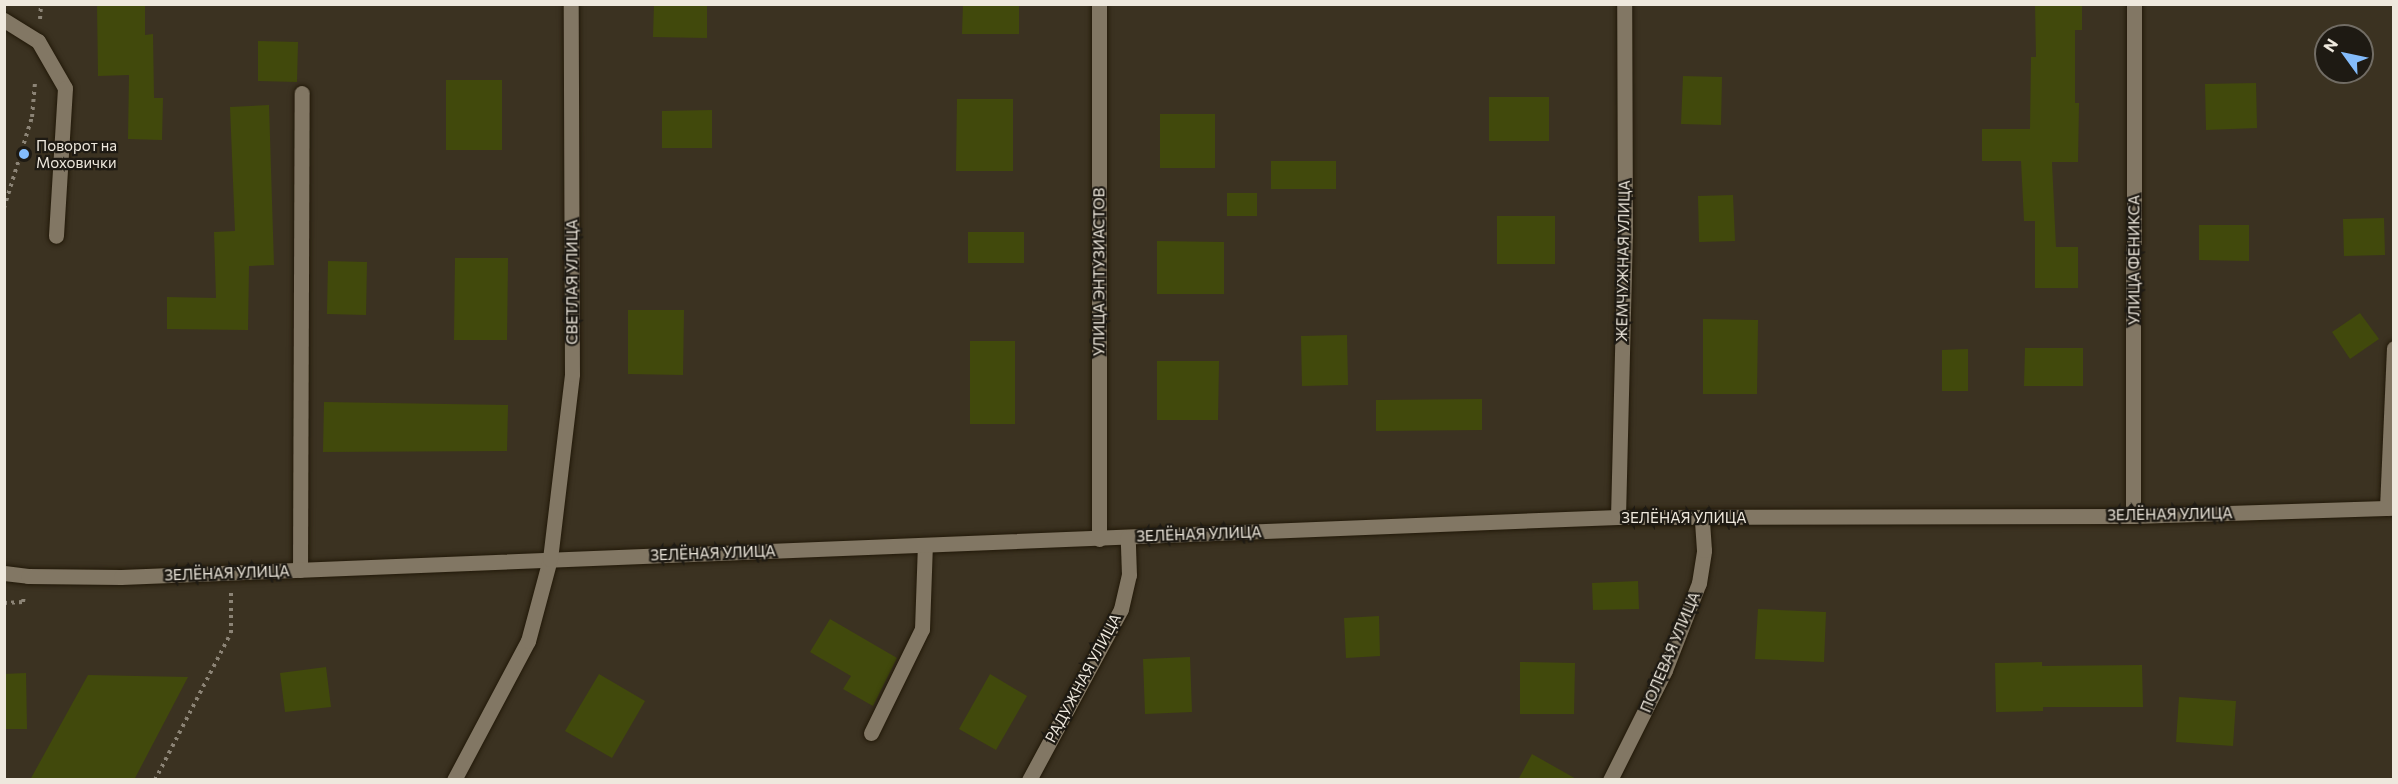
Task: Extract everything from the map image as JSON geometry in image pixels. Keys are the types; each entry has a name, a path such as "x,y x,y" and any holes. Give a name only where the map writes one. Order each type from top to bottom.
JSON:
{"street":[{"name":"СВЕТЛАЯ УЛИЦА","path":"454,780 528,641 550,559 572,374 572,4"},
{"name":"УЛИЦА ЭНТУЗИАСТОВ","path":"1099,4 1099,539"},
{"name":"ЖЕМЧУЖНАЯ УЛИЦА","path":"1618,517 1625,236 1624,4"},
{"name":"УЛИЦА ФЕНИКСА","path":"2133,516 2134,4"},
{"path":"4,20 38,41 65,88 56,236"},
{"path":"300,570 302,93"},
{"path":"2390,508 2394,348"},
{"name":"ЗЕЛЁНАЯ УЛИЦА","path":"4,573 28,576 121,577 1618,517 2133,516 2390,508"},
{"name":"ПОЛЕВАЯ УЛИЦА","path":"1610,780 1665,670 1699,583 1704,550 1702,518"},
{"name":"РАДУЖНАЯ УЛИЦА","path":"1029,780 1120,609 1129,575 1128,537"},
{"path":"871,733 922,629 925,545"}],"path":[{"path":"4,208 32,117 41,4"},
{"path":"155,780 231,633 231,573"}],"building":[{"path":"97,4 145,4 145,35 153,34 154,98 163,98 162,140 128,139 129,75 98,76"},
{"path":"654,4 707,4 707,38 653,37"},
{"path":"963,4 1019,4 1019,34 962,34"},
{"path":"2035,4 2082,4 2082,30 2075,30 2075,103 2079,103 2078,162 2052,162 2056,247 2078,247 2078,288 2035,288 2035,221 2024,221 2021,161 1982,161 1982,129 2030,129 2031,57 2036,57"},
{"path":"258,41 298,42 297,82 258,81"},
{"path":"1683,76 1722,77 1721,125 1681,124"},
{"path":"446,80 502,80 502,150 446,150"},
{"path":"2256,83 2257,128 2206,130 2205,84"},
{"path":"1489,97 1549,97 1549,141 1489,141"},
{"path":"957,99 1013,99 1013,171 956,171"},
{"path":"269,105 274,265 249,266 248,330 167,329 167,297 216,298 214,232 235,231 230,107"},
{"path":"712,110 712,148 662,148 662,111"},
{"path":"1160,114 1215,114 1215,168 1160,168"},
{"path":"1271,161 1336,161 1336,189 1271,189"},
{"path":"1227,193 1257,193 1257,216 1227,216"},
{"path":"1733,195 1735,241 1699,242 1698,196"},
{"path":"1497,216 1555,216 1555,264 1497,264"},
{"path":"2384,218 2385,255 2344,256 2343,219"},
{"path":"2199,225 2249,225 2249,261 2199,260"},
{"path":"968,232 1024,232 1024,263 968,263"},
{"path":"1157,241 1224,242 1224,294 1157,294"},
{"path":"455,258 508,258 507,340 454,340"},
{"path":"328,261 367,262 366,315 327,314"},
{"path":"628,310 684,310 683,375 628,374"},
{"path":"2360,313 2379,339 2350,359 2332,332"},
{"path":"1703,319 1758,320 1757,394 1703,394"},
{"path":"1347,335 1348,385 1302,386 1301,336"},
{"path":"970,341 1015,341 1015,424 970,424"},
{"path":"2025,348 2083,348 2083,386 2024,386"},
{"path":"1968,349 1968,391 1942,391 1942,350"},
{"path":"1157,361 1219,361 1218,420 1157,420"},
{"path":"1482,399 1482,430 1376,431 1376,400"},
{"path":"324,402 508,405 507,451 323,452"},
{"path":"1638,581 1639,609 1593,610 1592,583"},
{"path":"1758,609 1826,612 1824,662 1755,659"},
{"path":"1379,616 1380,656 1346,658 1344,618"},
{"path":"830,619 897,658 873,706 843,689 851,676 810,652"},
{"path":"1190,657 1192,712 1145,714 1143,659"},
{"path":"1520,662 1575,663 1574,714 1520,714"},
{"path":"2042,662 2042,666 2142,665 2143,707 2043,707 2043,711 1996,712 1995,663"},
{"path":"326,667 331,707 285,712 280,673"},
{"path":"26,673 27,729 4,729 4,674"},
{"path":"599,674 645,701 612,758 565,731"},
{"path":"990,674 1027,696 996,750 959,729"},
{"path":"88,675 188,677 134,780 30,780"},
{"path":"2179,697 2236,701 2233,746 2176,742"},
{"path":"1532,754 1578,780 1518,780"}],"place":[{"name":"Поворот на Моховички","path":"24,154"}]}
